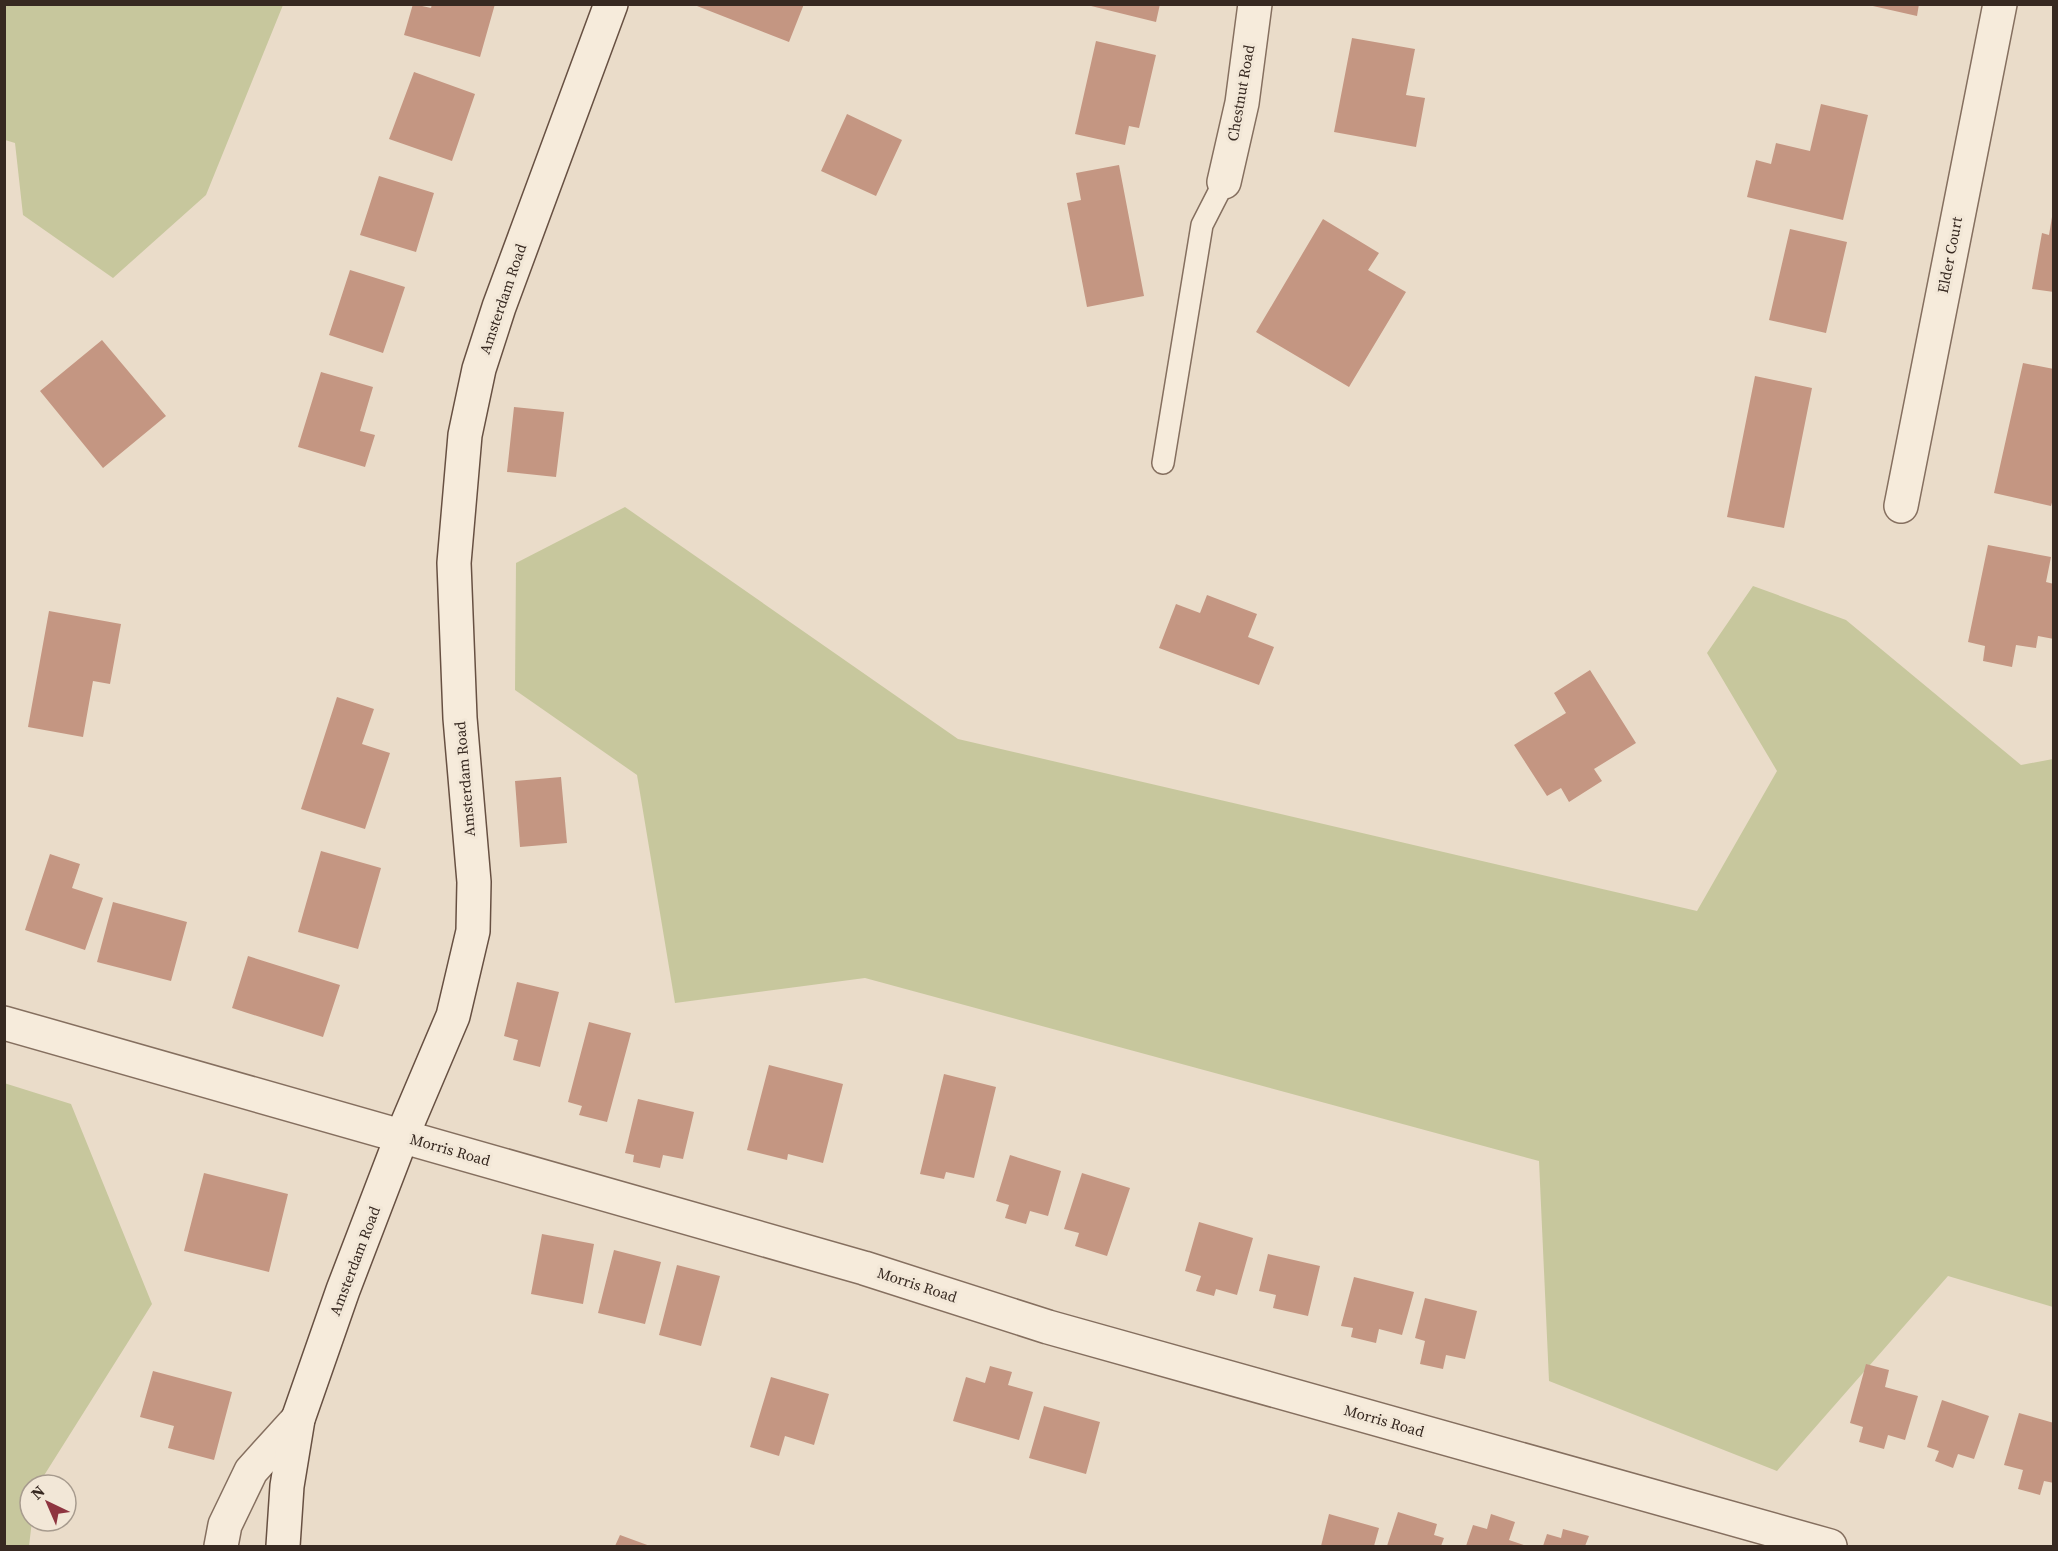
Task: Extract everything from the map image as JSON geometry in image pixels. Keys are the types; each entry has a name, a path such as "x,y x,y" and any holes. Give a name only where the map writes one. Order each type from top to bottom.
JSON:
{"street":[{"name":"Amsterdam Road","path":"284,1546 287,1486 298,1419 343,1290 402,1136 453,1016 473,931 474,882 460,718 454,563 465,435 479,369 499,307 611,4"},
{"name":"Chestnut Road","path":"1224,182 1242,103 1255,4"},
{"name":"Elder Court","path":"1901,506 2000,4"},
{"name":"Morris Road","path":"4,1023 864,1268 1059,1330 1830,1546"},
{"path":"221,1546 225,1524 251,1471 298,1419"}],"lane":[{"path":"1163,463 1202,225 1224,182"}],"green space":[{"path":"4,5 283,5 206,195 113,278 23,215 15,143 5,140"},
{"path":"625,507 958,739 1697,911 1777,771 1707,653 1753,586 1846,620 2021,765 2053,759 2053,1307 1948,1276 1777,1471 1549,1381 1539,1161 865,978 675,1003 637,775 515,690 516,563"},
{"path":"4,1083 71,1104 152,1304 46,1473 18,1473 18,1533 31,1533 29,1546 5,1546"}],"building":[{"path":"413,4 431,8 432,4 495,4 480,57 404,35"},
{"path":"697,4 804,4 789,42 697,6"},
{"path":"1083,4 1160,4 1156,22"},
{"path":"1864,4 1919,4 1917,16"},
{"path":"1352,38 1415,49 1406,95 1425,98 1416,147 1334,132"},
{"path":"1096,41 1156,55 1139,128 1129,126 1125,145 1075,134"},
{"path":"414,72 475,94 452,161 389,139"},
{"path":"1821,104 1868,115 1843,220 1747,197 1756,160 1771,164 1776,143 1810,151"},
{"path":"847,114 902,140 876,196 821,171"},
{"path":"1119,165 1144,296 1087,307 1067,203 1081,200 1076,173"},
{"path":"379,176 434,193 416,252 360,235"},
{"path":"2052,217 2054,217 2054,292 2032,289 2042,233 2049,235"},
{"path":"1323,219 1379,253 1368,270 1406,292 1349,387 1256,332"},
{"path":"1790,229 1847,242 1826,333 1769,320"},
{"path":"350,270 405,287 383,353 329,335"},
{"path":"102,340 166,416 103,468 40,391"},
{"path":"2023,363 2054,369 2054,495 2051,506 1994,493"},
{"path":"321,372 373,387 360,431 375,435 365,467 298,447"},
{"path":"1755,376 1812,388 1784,528 1727,517"},
{"path":"514,407 564,412 556,477 507,472"},
{"path":"1988,545 2051,557 2046,582 2054,584 2054,639 2038,636 2036,648 2016,645 2012,667 1983,661 1985,646 1968,642"},
{"path":"1207,595 1257,614 1248,637 1274,647 1259,685 1159,648 1176,604 1200,613"},
{"path":"49,611 121,624 110,684 93,681 83,737 28,727"},
{"path":"1590,670 1636,743 1594,769 1602,781 1569,802 1561,788 1547,796 1514,745 1566,713 1554,693"},
{"path":"337,697 374,709 362,744 390,753 365,829 301,809"},
{"path":"561,777 567,843 520,847 515,781"},
{"path":"321,851 381,868 358,949 298,932"},
{"path":"50,854 80,864 72,888 103,898 85,950 25,930"},
{"path":"113,902 187,922 171,981 97,962"},
{"path":"248,956 340,985 323,1037 232,1008"},
{"path":"517,982 559,992 540,1067 513,1060 518,1040 504,1036"},
{"path":"589,1022 631,1033 607,1122 579,1115 582,1106 568,1102"},
{"path":"769,1065 843,1084 823,1163 788,1154 787,1160 747,1150"},
{"path":"944,1074 996,1087 974,1178 946,1172 944,1179 920,1174"},
{"path":"638,1099 694,1112 683,1159 663,1155 660,1168 633,1162 634,1155 625,1153"},
{"path":"1010,1155 1061,1171 1048,1216 1030,1211 1026,1224 1005,1218 1009,1205 996,1201"},
{"path":"204,1173 288,1194 269,1272 184,1251"},
{"path":"1082,1173 1130,1188 1107,1256 1075,1246 1079,1233 1064,1229"},
{"path":"1199,1222 1253,1238 1237,1295 1216,1289 1214,1296 1196,1291 1201,1276 1185,1271"},
{"path":"542,1234 594,1244 583,1304 531,1294"},
{"path":"614,1250 661,1262 645,1324 598,1313"},
{"path":"1268,1254 1320,1266 1308,1316 1273,1308 1276,1295 1259,1291"},
{"path":"677,1265 720,1276 701,1346 659,1335"},
{"path":"1354,1277 1414,1292 1402,1335 1379,1329 1376,1343 1351,1337 1353,1328 1341,1326"},
{"path":"1425,1298 1477,1311 1465,1359 1446,1355 1443,1369 1420,1364 1425,1341 1415,1338"},
{"path":"1866,1364 1889,1370 1885,1387 1918,1396 1905,1440 1888,1435 1884,1449 1859,1442 1863,1427 1850,1423"},
{"path":"990,1366 1012,1372 1008,1385 1033,1392 1019,1440 953,1421 966,1377 985,1383"},
{"path":"153,1371 232,1392 214,1460 168,1448 174,1426 140,1417"},
{"path":"771,1377 829,1394 814,1445 785,1436 779,1456 750,1447"},
{"path":"1942,1400 1989,1416 1974,1459 1958,1454 1953,1468 1935,1461 1939,1451 1927,1447"},
{"path":"1044,1406 1100,1422 1086,1474 1029,1458"},
{"path":"2019,1413 2054,1423 2054,1483 2044,1481 2040,1495 2018,1489 2023,1470 2004,1465"},
{"path":"1398,1512 1437,1524 1434,1535 1444,1538 1441,1546 1387,1546"},
{"path":"1329,1514 1379,1528 1374,1546 1321,1546"},
{"path":"1491,1514 1515,1522 1509,1540 1527,1546 1466,1546 1473,1525 1487,1529"},
{"path":"1563,1529 1589,1536 1585,1546 1543,1546 1547,1534 1561,1538"},
{"path":"620,1535 650,1546 615,1546"}]}
